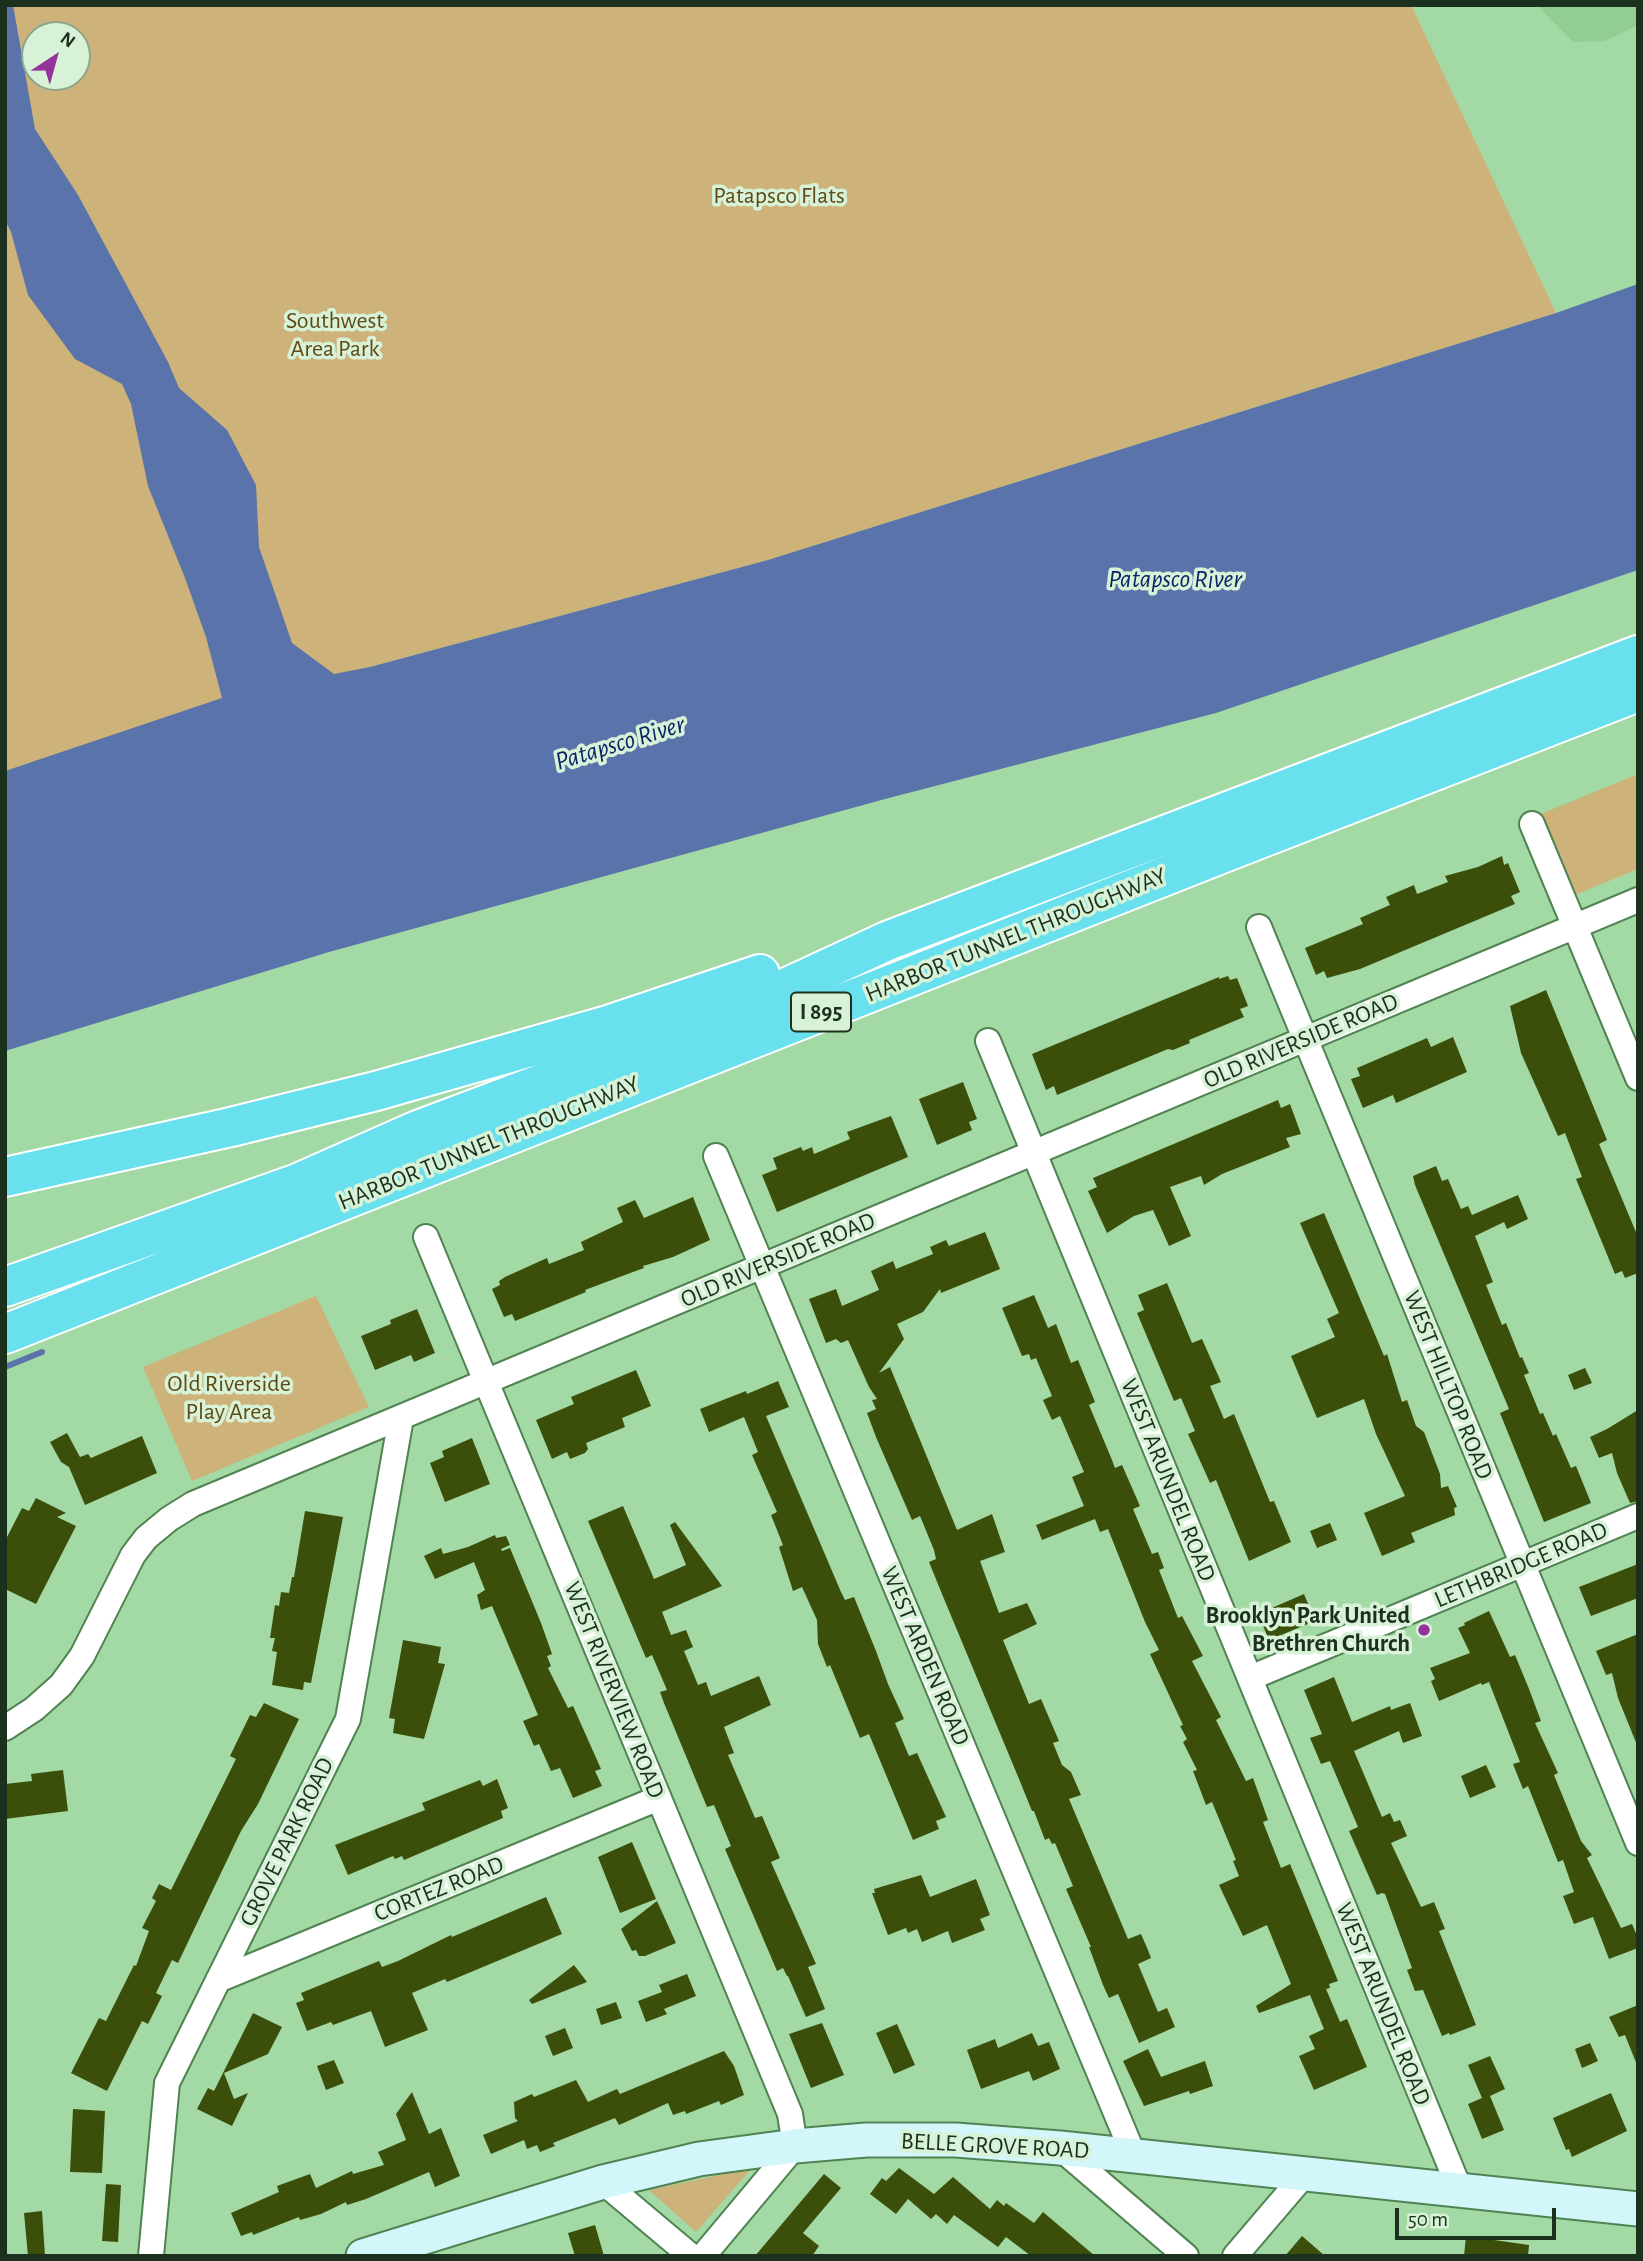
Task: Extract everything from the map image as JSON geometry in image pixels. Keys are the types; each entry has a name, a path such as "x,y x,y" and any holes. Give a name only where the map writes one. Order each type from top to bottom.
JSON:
{"highway":[{"name":"HARBOR TUNNEL THROUGHWAY","path":"5,1287 298,1183 418,1130 742,1007 887,941 1638,655"},
{"name":"HARBOR TUNNEL THROUGHWAY","path":"5,1334 1638,692"},
{"name":"HARBOR TUNNEL THROUGHWAY","path":"5,1177 231,1127 376,1091 608,1025 811,957 887,941"}],"main road":[{"name":"BELLE GROVE ROAD","path":"363,2256 603,2182 699,2159 866,2140 956,2140 1059,2148 1624,2208"}],"street":[{"path":"1532,824 1638,1078"},
{"name":"OLD RIVERSIDE ROAD","path":"5,1728 34,1709 61,1685 82,1656 133,1555 146,1538 169,1519 204,1500 1638,900"},
{"name":"WEST HILLTOP ROAD","path":"1259,928 1638,1843"},
{"name":"WEST ARUNDEL ROAD","path":"988,1041 1460,2190"},
{"name":"WEST ARDEN ROAD","path":"716,1156 1134,2156"},
{"name":"WEST RIVERVIEW ROAD","path":"426,1237 790,2114 796,2146"},
{"name":"GROVE PARK ROAD","path":"151,2256 167,2083 348,1719 401,1418"},
{"name":"LETHBRIDGE ROAD","path":"1250,1678 1638,1516"},
{"name":"CORTEZ ROAD","path":"218,1980 659,1798"},
{"path":"703,2256 796,2146"},
{"path":"1059,2148 1186,2256"},
{"path":"1235,2256 1305,2174"},
{"path":"603,2182 691,2256"},
{"path":"1624,2208 1638,2229"}],"shaded area":[{"path":"1537,5 1638,5 1638,25 1605,41 1573,42"}],"green space":[{"name":"Southwest Area Park","path":"5,5 1411,5 1556,313 768,560 370,667 222,699 5,771"},
{"path":"1638,774 1638,869 1575,895 1541,814"},
{"name":"Old Riverside Play Area","path":"316,1296 369,1407 192,1481 143,1367"},
{"path":"752,2168 696,2232 649,2190"}],"water":[{"name":"Patapsco River","path":"5,5 13,5 21,50 21,91 28,91 35,129 78,195 168,362 179,388 227,430 256,485 259,547 292,643 334,674 370,667 768,560 1556,313 1638,284 1638,570 1216,713 885,799 329,952 5,1051 5,771 222,698 206,637 148,486 131,404 122,384 75,359 28,295 11,232 5,220"}],"building":[{"path":"1502,856 1504,865 1508,863 1520,892 1511,896 1515,904 1360,969 1327,978 1324,971 1316,975 1305,948 1363,924 1360,918 1390,905 1386,897 1414,885 1417,894 1448,882 1445,876 1478,867"},
{"path":"1228,976 1230,980 1237,978 1248,1006 1240,1009 1244,1017 1189,1040 1190,1043 1173,1050 1168,1049 1057,1095 1054,1086 1046,1090 1032,1054 1219,977"},
{"path":"1546,990 1607,1140 1599,1144 1638,1237 1638,1273 1625,1278 1622,1271 1615,1274 1576,1179 1582,1177 1565,1133 1558,1136 1521,1053 1510,1006"},
{"path":"1453,1037 1467,1072 1396,1103 1393,1095 1363,1108 1351,1079 1360,1076 1357,1068 1427,1038 1431,1047"},
{"path":"963,1082 977,1119 969,1122 972,1130 937,1145 919,1099"},
{"path":"1278,1100 1281,1108 1290,1104 1301,1134 1286,1138 1290,1147 1222,1174 1204,1185 1201,1176 1170,1187 1191,1236 1169,1246 1153,1210 1134,1216 1107,1233 1088,1191 1097,1187 1093,1178"},
{"path":"891,1116 908,1157 777,1212 762,1175 777,1169 773,1158 801,1147 803,1151 812,1147 814,1154 850,1139 847,1132"},
{"path":"1436,1166 1442,1181 1448,1179 1461,1209 1468,1206 1472,1215 1518,1195 1528,1219 1507,1229 1504,1222 1475,1236 1493,1282 1486,1285 1502,1325 1506,1323 1529,1373 1524,1375 1540,1414 1543,1413 1553,1436 1556,1434 1571,1468 1576,1466 1591,1503 1544,1522 1500,1413 1509,1409 1415,1185 1413,1176"},
{"path":"693,1197 710,1240 515,1321 512,1314 504,1317 492,1289 500,1285 499,1281 505,1277 547,1258 549,1264 584,1250 581,1242 623,1222 617,1208 635,1200 644,1218"},
{"path":"1324,1213 1384,1356 1387,1354 1402,1402 1407,1400 1416,1426 1424,1432 1440,1474 1441,1488 1448,1486 1457,1507 1454,1508 1455,1515 1411,1533 1415,1542 1382,1556 1364,1513 1405,1496 1376,1434 1364,1399 1317,1418 1291,1356 1335,1337 1327,1319 1339,1313 1300,1223"},
{"path":"985,1232 1000,1269 941,1293 940,1289 923,1312 897,1324 904,1339 879,1373 890,1367 957,1530 992,1514 1005,1552 980,1561 999,1613 1027,1603 1037,1624 1003,1640 1029,1704 1041,1699 1059,1741 1053,1743 1062,1765 1071,1772 1081,1795 1069,1799 1128,1939 1141,1934 1148,1950 1151,1958 1138,1964 1158,2012 1167,2008 1175,2027 1139,2043 1118,1994 1109,1998 1103,1985 1091,1947 1066,1889 1073,1886 1055,1843 1052,1844 1049,1838 1045,1840 1032,1811 929,1562 936,1559 920,1516 912,1520 876,1437 867,1413 876,1409 872,1400 877,1399 848,1340 841,1343 836,1339 826,1343 809,1299 836,1289 842,1306 879,1290 871,1271 893,1261 896,1269 933,1254 930,1247 946,1240 949,1246"},
{"path":"1167,1283 1192,1343 1202,1339 1221,1382 1210,1386 1224,1419 1234,1414 1270,1502 1274,1501 1291,1542 1249,1561 1216,1480 1210,1483 1188,1434 1195,1431 1181,1398 1174,1401 1137,1313 1144,1310 1138,1295"},
{"path":"1034,1295 1048,1328 1056,1324 1071,1363 1078,1360 1095,1402 1089,1405 1115,1468 1122,1465 1140,1506 1133,1509 1152,1554 1158,1552 1164,1568 1159,1570 1178,1618 1182,1616 1203,1656 1192,1661 1221,1717 1216,1720 1246,1781 1253,1778 1268,1820 1263,1822 1281,1868 1290,1864 1338,1981 1329,1984 1330,1988 1326,1989 1340,2022 1347,2019 1367,2067 1314,2090 1299,2056 1315,2049 1309,2036 1324,2029 1310,1995 1259,2013 1256,2006 1291,1984 1267,1925 1243,1936 1219,1885 1239,1876 1233,1861 1236,1860 1212,1802 1206,1805 1193,1771 1197,1770 1183,1742 1187,1739 1180,1726 1183,1725 1150,1654 1159,1650 1108,1529 1100,1532 1095,1519 1042,1540 1036,1525 1084,1506 1072,1477 1084,1472 1060,1416 1052,1420 1043,1400 1052,1396 1036,1358 1031,1360 1029,1354 1022,1356 1002,1308"},
{"path":"417,1309 435,1353 414,1362 411,1355 375,1370 361,1336 391,1324 390,1320"},
{"path":"1585,1368 1592,1383 1574,1390 1568,1375"},
{"path":"636,1370 651,1406 622,1418 625,1427 586,1443 588,1449 585,1453 570,1459 567,1452 552,1459 536,1420 574,1404 571,1397"},
{"path":"778,1381 789,1407 766,1416 841,1592 845,1600 854,1597 904,1719 895,1723 909,1756 917,1753 946,1817 936,1821 939,1829 913,1840 869,1734 860,1738 830,1665 827,1667 818,1644 817,1620 802,1587 793,1591 779,1547 783,1545 771,1515 777,1512 752,1455 758,1452 744,1417 709,1432 700,1409"},
{"path":"1638,1410 1638,1501 1630,1503 1612,1453 1599,1458 1590,1437"},
{"path":"67,1433 80,1457 88,1454 91,1458 142,1436 157,1473 85,1505 69,1467 61,1462 50,1442"},
{"path":"472,1438 490,1484 445,1502 430,1463 444,1457 442,1451"},
{"path":"36,1498 66,1513 57,1517 76,1526 36,1604 5,1589 5,1541 22,1508 29,1511"},
{"path":"623,1506 654,1579 686,1565 670,1525 675,1522 722,1586 662,1612 671,1635 686,1630 693,1647 684,1651 698,1685 706,1682 711,1696 759,1676 771,1705 724,1727 734,1753 728,1755 755,1818 762,1816 780,1858 771,1862 816,1964 808,1967 825,2009 806,2017 783,1968 777,1971 725,1849 731,1846 714,1805 707,1807 664,1703 660,1692 667,1690 652,1655 646,1658 588,1521"},
{"path":"305,1511 343,1517 311,1683 304,1682 303,1690 272,1685 277,1652 272,1651 275,1638 270,1638 275,1605 279,1606 281,1592 289,1593 294,1577"},
{"path":"1330,1523 1337,1540 1317,1548 1310,1531"},
{"path":"495,1535 496,1538 506,1536 510,1545 501,1549 510,1548 541,1623 552,1654 547,1656 551,1666 548,1668 568,1708 573,1706 601,1769 595,1771 602,1786 573,1798 560,1768 551,1771 539,1744 534,1746 523,1721 538,1715 492,1606 481,1610 477,1595 485,1590 474,1562 435,1579 424,1556 441,1548 443,1554 468,1547"},
{"path":"1638,1564 1638,1598 1591,1616 1579,1587"},
{"path":"1304,1594 1315,1621 1269,1640 1258,1614"},
{"path":"1489,1611 1510,1657 1515,1655 1529,1689 1541,1721 1535,1723 1558,1773 1554,1775 1581,1841 1592,1855 1587,1858 1621,1928 1632,1924 1638,1938 1638,1948 1609,1959 1593,1917 1574,1924 1563,1896 1574,1892 1563,1860 1558,1862 1528,1786 1523,1789 1513,1764 1520,1762 1489,1682 1439,1701 1431,1681 1435,1679 1430,1668 1470,1653 1458,1628"},
{"path":"1638,1634 1637,1745 1618,1698 1612,1673 1606,1675 1596,1651"},
{"path":"403,1640 441,1647 438,1663 445,1664 424,1739 393,1733 395,1719 389,1718"},
{"path":"1334,1677 1352,1722 1390,1706 1391,1710 1410,1703 1422,1736 1403,1743 1399,1731 1354,1751 1382,1817 1390,1813 1394,1822 1400,1820 1407,1836 1391,1843 1421,1907 1434,1902 1445,1929 1439,1931 1476,2025 1450,2035 1449,2033 1442,2036 1423,1990 1415,1991 1407,1970 1412,1968 1385,1894 1377,1895 1349,1831 1358,1827 1330,1761 1321,1764 1310,1738 1322,1734 1304,1690"},
{"path":"264,1703 299,1719 258,1804 241,1831 178,1963 172,1960 156,1993 162,1996 148,2024 142,2021 107,2091 71,2073 99,2018 106,2021 134,1965 136,1966 149,1931 142,1928 156,1901 152,1898 159,1884 171,1890 236,1759 230,1756 250,1715 256,1717"},
{"path":"1486,1765 1496,1787 1470,1798 1461,1776"},
{"path":"63,1770 68,1811 5,1819 5,1784 32,1781 31,1774"},
{"path":"497,1779 508,1808 501,1811 503,1818 404,1860 402,1856 395,1859 393,1856 348,1875 335,1845 425,1810 422,1803 480,1780 483,1786"},
{"path":"632,1842 656,1899 620,1913 598,1857"},
{"path":"921,1875 930,1897 976,1879 990,1915 980,1919 985,1930 952,1943 948,1931 922,1942 917,1929 908,1933 906,1928 888,1935 872,1893 875,1893 874,1889"},
{"path":"546,1897 562,1934 447,1982 445,1979 412,1993 428,2030 385,2047 371,2011 307,2031 296,2003 304,2000 301,1993 379,1961 382,1967 398,1961 451,1935 452,1937"},
{"path":"657,1901 676,1943 639,1956 636,1950 632,1951 621,1929"},
{"path":"574,1965 587,1982 532,2004 529,2000"},
{"path":"687,1974 696,1996 664,2009 667,2014 646,2022 638,2001 662,1992 659,1985"},
{"path":"616,2002 622,2018 601,2025 596,2009"},
{"path":"1638,2005 1637,2065 1625,2035 1619,2037 1609,2017"},
{"path":"253,2013 282,2027 268,2054 224,2073 234,2099 248,2093 232,2126 197,2109 208,2088 214,2091"},
{"path":"822,2023 844,2075 811,2088 789,2034"},
{"path":"897,2024 915,2065 894,2074 876,2033"},
{"path":"565,2028 573,2048 553,2056 545,2036"},
{"path":"1032,2033 1038,2046 1049,2042 1060,2069 1033,2081 1029,2071 981,2089 967,2050 995,2039 998,2048"},
{"path":"1590,2043 1598,2061 1582,2068 1575,2049"},
{"path":"1148,2049 1161,2077 1205,2061 1213,2086 1144,2106 1123,2061"},
{"path":"724,2051 734,2066 744,2095 721,2105 719,2101 686,2114 685,2111 673,2115 668,2103 619,2125 615,2118 553,2143 555,2146 540,2152 537,2145 527,2149 524,2140 491,2154 483,2135 518,2121 515,2118 514,2102 532,2094 534,2097 576,2080 588,2102 617,2089 620,2094"},
{"path":"1490,2056 1505,2089 1490,2096 1504,2130 1482,2139 1468,2104 1482,2098 1468,2065"},
{"path":"334,2060 344,2083 326,2090 317,2066"},
{"path":"412,2092 429,2134 441,2128 460,2176 435,2187 429,2172 366,2199 347,2205 346,2202 321,2214 300,2220 299,2217 253,2235 252,2232 241,2236 231,2213 279,2192 277,2186 310,2174 316,2188 352,2171 353,2174 384,2165 378,2152 406,2140 396,2114"},
{"path":"1611,2093 1627,2131 1572,2157 1569,2149 1566,2150 1553,2118"},
{"path":"73,2109 105,2111 102,2173 70,2172"},
{"path":"899,2168 934,2194 953,2177 990,2209 997,2200 1004,2206 1006,2203 1034,2223 1043,2212 1095,2256 1031,2256 1006,2237 998,2247 954,2215 947,2224 936,2214 931,2219 908,2199 896,2214 870,2194 882,2178 886,2181"},
{"path":"824,2174 841,2188 803,2233 819,2246 812,2256 755,2256"},
{"path":"106,2184 121,2185 118,2242 102,2241"},
{"path":"42,2211 45,2256 28,2256 24,2213"},
{"path":"595,2225 604,2256 575,2256 568,2233"},
{"path":"1302,2236 1325,2256 1285,2256"},
{"path":"1466,2236 1529,2245 1528,2256 1464,2256"}],"waterway":[{"path":"5,1367 42,1352"}],"place":[{"name":"Brooklyn Park United Brethren Church","path":"1424,1630"}],"park label":[{"name":"Patapsco Flats","path":"779,196"}]}
